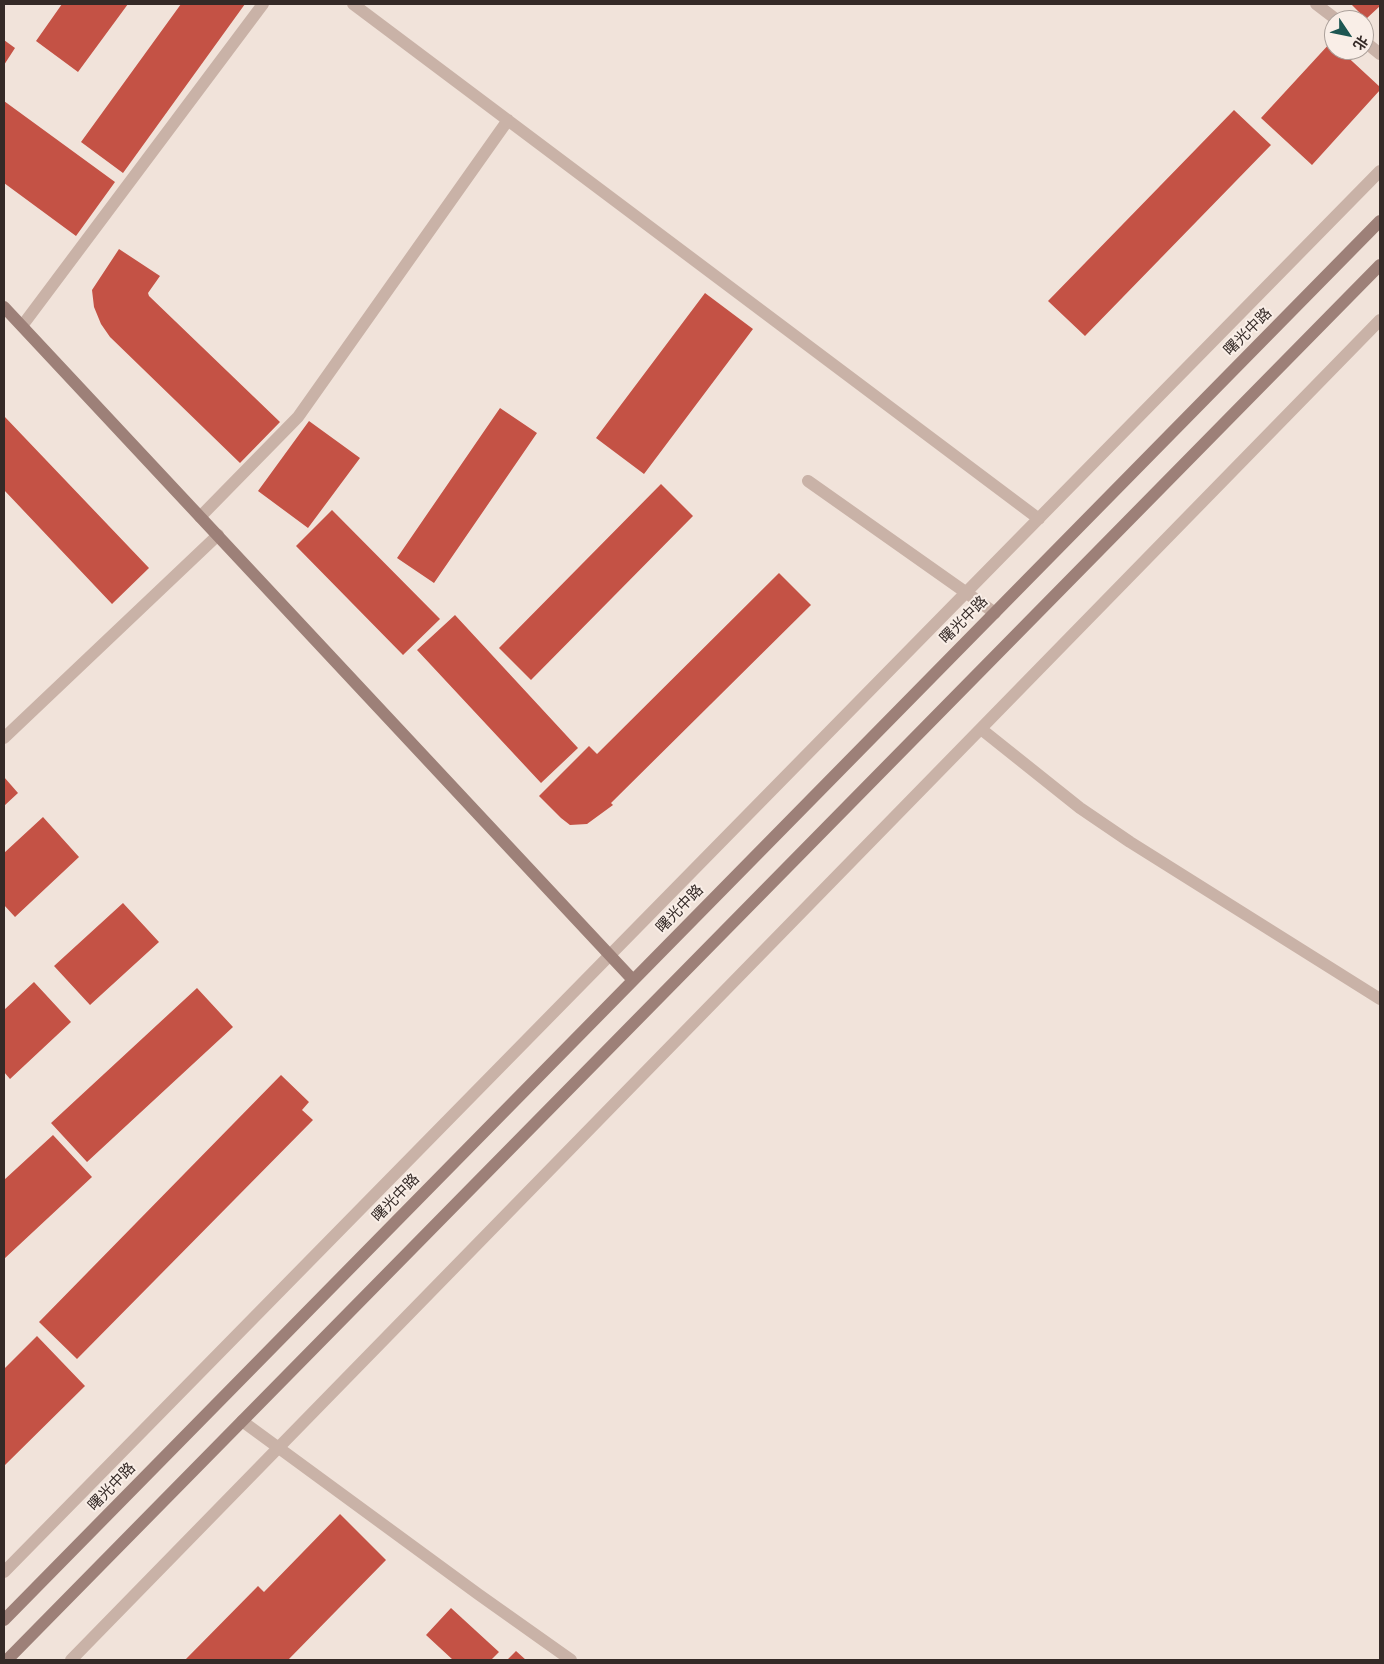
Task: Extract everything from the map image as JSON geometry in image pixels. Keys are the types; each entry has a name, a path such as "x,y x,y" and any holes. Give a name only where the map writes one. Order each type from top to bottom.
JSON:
{"main road":[{"name":"曙光中路","path":"4,1620 1380,221"},
{"path":"7,1660 1380,265"},
{"path":"4,307 633,980"}],"street":[{"path":"22,326 263,4"},
{"path":"353,4 1039,519"},
{"path":"200,517 298,417 508,120"},
{"path":"4,1572 1380,171"},
{"path":"71,1660 1380,320"},
{"path":"808,481 995,613"},
{"path":"4,738 218,535"},
{"path":"981,729 1080,808 1130,842 1380,999"},
{"path":"242,1421 571,1660"}],"building":[{"path":"62,4 128,4 78,72 36,41"},
{"path":"181,4 245,4 123,173 81,142"},
{"path":"1351,4 1380,4 1374,12 1374,10 1357,10"},
{"path":"4,40 15,48 4,65"},
{"path":"1324,50 1324,60 1351,60 1380,87 1380,90 1312,165 1261,118"},
{"path":"4,101 115,182 76,236 4,183"},
{"path":"1234,110 1271,145 1085,336 1048,301"},
{"path":"119,249 160,276 148,293 149,296 280,422 240,463 110,337 101,324 94,307 92,290"},
{"path":"705,293 753,329 644,474 596,438"},
{"path":"500,408 537,433 434,583 397,558"},
{"path":"4,416 149,568 112,604 4,490"},
{"path":"309,421 360,458 308,528 258,491"},
{"path":"661,484 693,516 531,680 499,648"},
{"path":"332,510 440,619 403,655 296,546"},
{"path":"779,573 811,605 611,803 613,805 587,824 570,825 561,818 539,796 589,746 597,754"},
{"path":"455,615 578,748 541,783 417,650"},
{"path":"4,777 18,793 4,806"},
{"path":"43,817 79,857 15,917 4,905 4,853"},
{"path":"123,903 159,942 90,1005 54,966"},
{"path":"34,982 71,1022 10,1079 4,1072 4,1010"},
{"path":"197,988 233,1027 87,1162 51,1123"},
{"path":"281,1075 309,1102 302,1110 313,1120 77,1359 39,1322"},
{"path":"53,1135 92,1177 4,1259 4,1180"},
{"path":"37,1336 85,1386 4,1466 4,1369"},
{"path":"340,1514 386,1560 288,1660 185,1660 258,1586 264,1592"},
{"path":"451,1608 499,1652 491,1660 453,1660 426,1635"},
{"path":"516,1651 526,1660 507,1660"}]}
